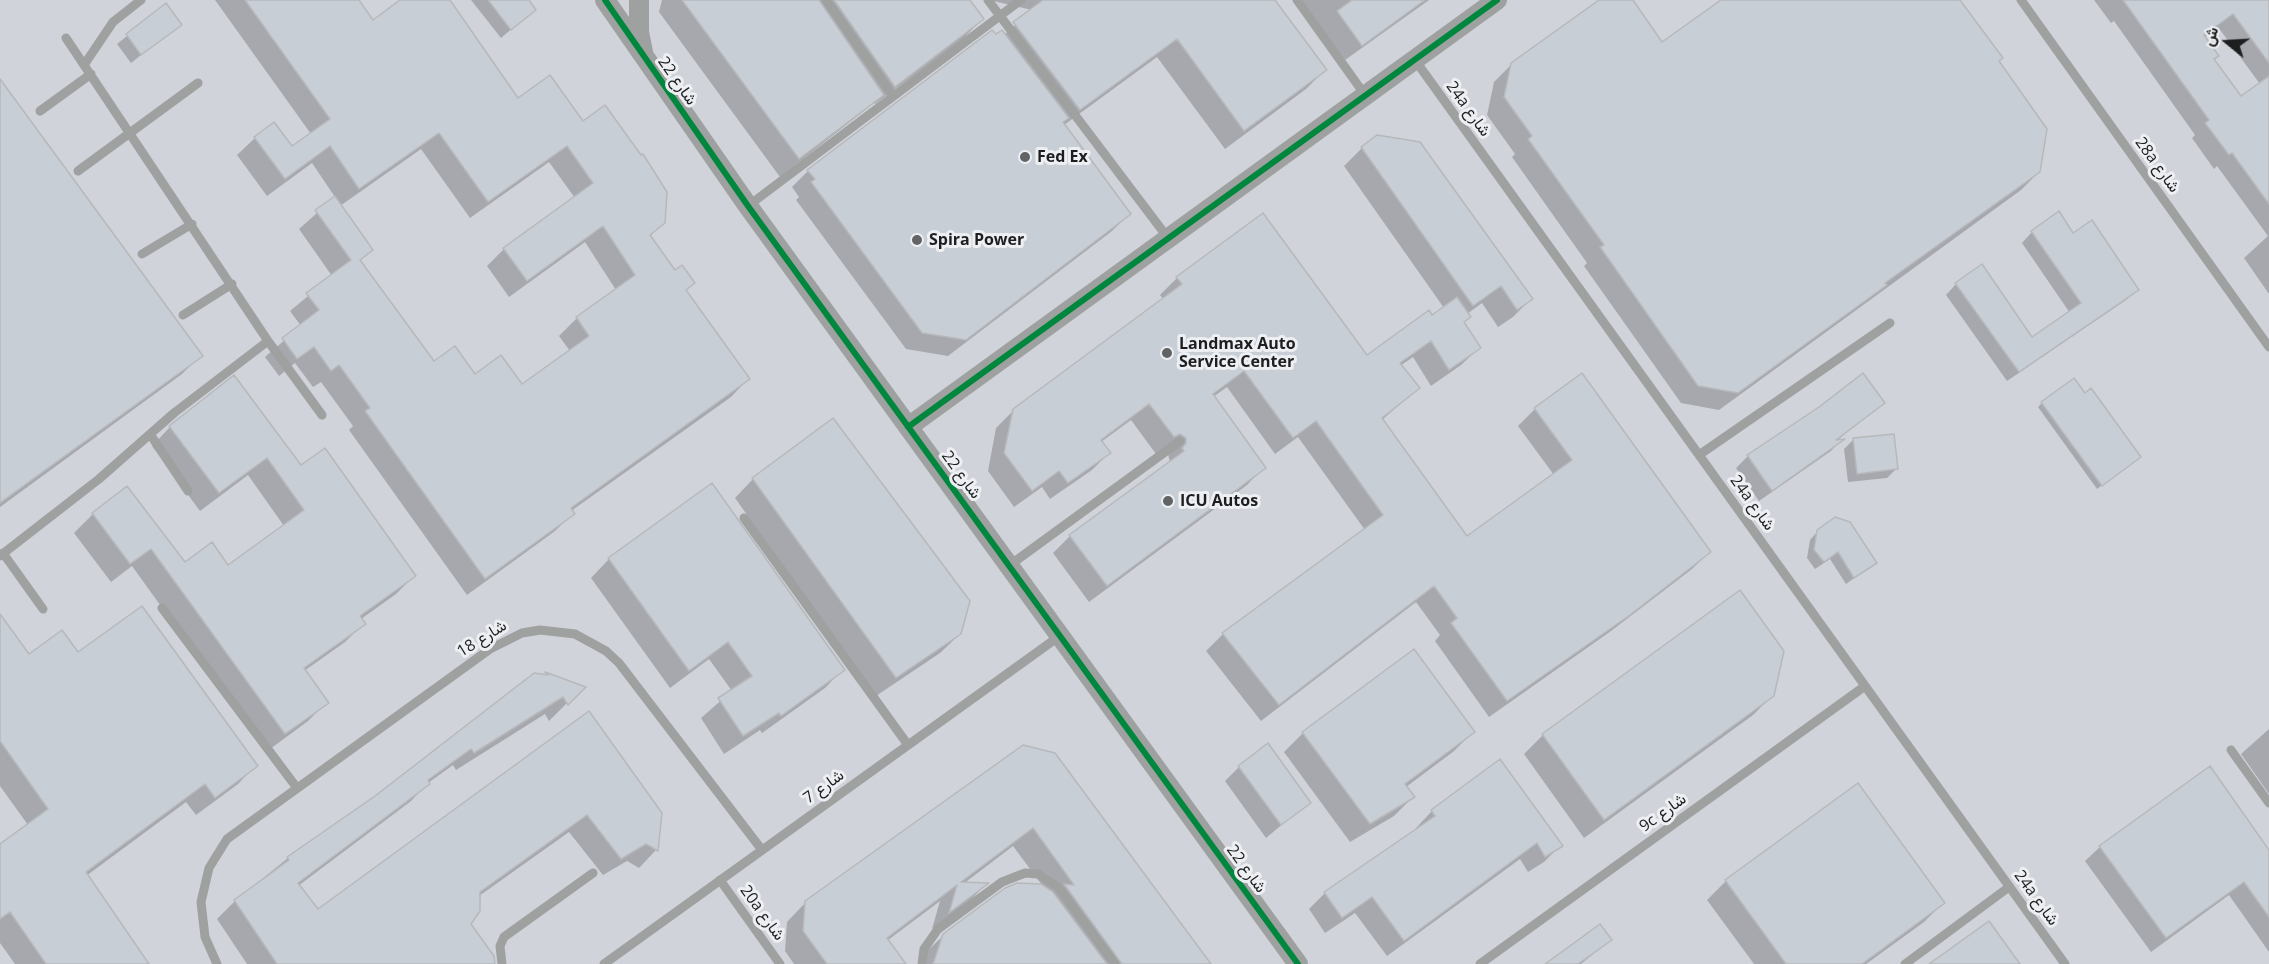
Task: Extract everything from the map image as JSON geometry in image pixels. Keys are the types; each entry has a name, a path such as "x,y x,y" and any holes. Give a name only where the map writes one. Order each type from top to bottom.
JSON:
{"street":[{"name":"شارع 22","path":"605,0 748,206 1061,634 1298,964"},
{"name":"شارع 22","path":"639,0 639,32 644,57"},
{"path":"908,427 1415,60 1488,3"}],"lane":[{"path":"84,64 105,31 141,0"},
{"path":"826,0 893,96"},
{"path":"988,0 1168,238"},
{"path":"748,206 1021,0"},
{"path":"1297,0 1365,95"},
{"name":"28a شارع","path":"2021,0 2269,347"},
{"path":"66,38 268,341 322,415"},
{"name":"24a شارع","path":"1415,60 2065,964"},
{"path":"40,111 91,74"},
{"path":"78,171 198,83"},
{"path":"142,254 192,224"},
{"path":"183,315 232,284"},
{"path":"1699,455 1890,323"},
{"path":"43,609 1,555 99,479 150,434 268,341"},
{"path":"150,434 189,491"},
{"path":"1010,565 1180,441"},
{"path":"744,518 908,745"},
{"path":"162,608 297,788"},
{"name":"شارع 18","path":"216,964 205,937 202,920 204,885 209,868 227,839 505,639 531,631 558,630 591,641 619,663 762,850"},
{"name":"شارع 7","path":"604,964 1061,634"},
{"name":"9c شارع","path":"1480,964 1864,686"},
{"path":"2231,750 2269,802"},
{"path":"502,964 500,946 504,937 593,873"},
{"path":"922,964 924,949 938,929 1002,882 1025,873 1038,874 1059,887 1114,964"},
{"name":"20a شارع","path":"720,880 780,964"},
{"path":"1905,964 2009,886"}],"shaded area":[{"path":"0,0 2269,0 2269,964 0,964"}],"building":[{"path":"245,0 359,0 373,20 400,0 450,0 518,98 550,75 583,121 605,105 641,155 643,154 667,192 665,223 650,235 675,270 682,265 695,283 686,290 750,379 571,508 575,514 485,579 365,411 370,408 339,365 331,371 314,347 297,359 282,338 319,310 306,293 351,260 315,210 335,196 373,250 360,260 434,361 455,346 475,374 501,355 522,384 589,336 576,317 635,275 603,226 527,281 503,248 593,183 567,146 488,202 439,133 359,189 330,146 285,179 254,137 274,122 292,146 330,119"},
{"path":"488,0 529,0 536,10 511,30"},
{"path":"682,0 819,0 884,95 799,159"},
{"path":"834,0 970,0 984,19 895,87"},
{"path":"1043,0 1275,0 1327,70 1244,131 1177,39 1080,110 1013,22"},
{"path":"1352,0 1425,0 1362,46 1337,11"},
{"path":"1599,0 1633,0 1662,42 1721,0 1960,0 2003,58 1999,61 2047,129 2040,172 1885,283 1887,285 1738,393 1698,386 1600,247 1604,245 1528,139 1532,136 1504,97 1511,63"},
{"path":"2123,0 2269,0 2269,63 2233,14 2204,35 2219,56 2214,59 2241,96 2269,76 2269,204 2232,153 2229,155 2205,123 2209,120"},
{"path":"166,3 182,25 141,55 126,34"},
{"path":"992,30 996,34 1002,30 1069,118 1063,122 1131,214 966,340 922,333 811,182 815,179 807,170"},
{"path":"0,79 203,356 0,503"},
{"path":"1377,135 1420,142 1533,299 1517,310 1501,286 1473,306 1361,147"},
{"path":"2059,211 2073,233 2092,220 2139,290 2019,372 1955,283 1982,264 2032,337 2081,303 2031,231"},
{"path":"1263,213 1367,355 1429,310 1432,315 1457,297 1471,317 1464,322 1481,348 1449,370 1431,341 1400,363 1420,388 1382,418 1467,536 1572,460 1534,408 1582,373 1711,552 1630,615 1507,701 1451,623 1457,618 1434,586 1279,705 1222,633 1383,515 1316,421 1293,438 1244,371 1213,394 1266,468 1107,586 1069,535 1184,451 1182,448 1186,443 1186,438 1180,434 1174,437 1149,404 1101,440 1111,453 1068,483 1059,471 1032,491 1004,453 1013,409 1182,284 1176,277"},
{"path":"1863,373 1885,403 1836,440 1845,439 1772,491 1747,455 1819,407"},
{"path":"234,375 301,465 325,448 416,576 360,616 366,624 304,668 329,703 285,734 151,549 130,564 92,513 127,486 185,562 212,542 228,565 304,510 267,458 219,493 169,426"},
{"path":"2074,378 2085,393 2091,388 2141,457 2102,486 2041,402"},
{"path":"833,418 970,601 961,634 896,678 752,478"},
{"path":"1894,434 1898,469 1857,474 1853,438"},
{"path":"712,483 845,670 781,716 779,713 743,736 718,698 752,676 728,642 689,671 608,558"},
{"path":"1835,517 1850,522 1877,563 1854,578 1838,552 1824,562 1814,550 1817,530"},
{"path":"1740,590 1784,651 1774,696 1604,820 1542,734"},
{"path":"142,606 258,766 215,798 205,784 86,872 149,964 46,964 10,912 0,919 0,844 48,809 0,741 0,614 29,654 62,630 78,652"},
{"path":"1414,649 1475,732 1405,784 1415,797 1370,824 1302,732"},
{"path":"545,672 586,687 568,705 563,697 474,753 471,749 428,780 430,784 298,883 318,909 589,711 662,813 658,851 646,844 621,859 587,815 480,892 480,911 471,924 494,956 495,964 277,964 234,900 289,860 287,857 375,796 534,673 548,675"},
{"path":"1268,743 1311,803 1281,825 1238,766"},
{"path":"1023,745 1055,753 1211,964 1122,964 1064,884 1074,885 1033,828 961,882 989,883 949,913 957,885 887,938 906,964 827,964 803,931 805,901"},
{"path":"1500,759 1563,846 1545,857 1537,843 1404,941 1372,897 1342,918 1324,892 1435,816 1431,810"},
{"path":"2210,766 2269,850 2269,917 2244,882 2166,938 2099,846"},
{"path":"1858,783 1945,903 1862,964 1786,964 1725,880"},
{"path":"1017,883 1041,884 1053,892 1107,964 933,964 943,934 1005,888"},
{"path":"1989,921 2020,964 1929,964"},
{"path":"1600,924 1612,940 1578,964 1545,964"}],"cycle path":[{"path":"605,0 748,206 1298,964"},
{"path":"908,427 1497,0"}],"place":[{"name":"Fed Ex","path":"1025,157"},
{"name":"Spira Power","path":"917,240"},
{"name":"Landmax Auto Service Center","path":"1167,353"},
{"name":"ICU Autos","path":"1168,501"}]}
